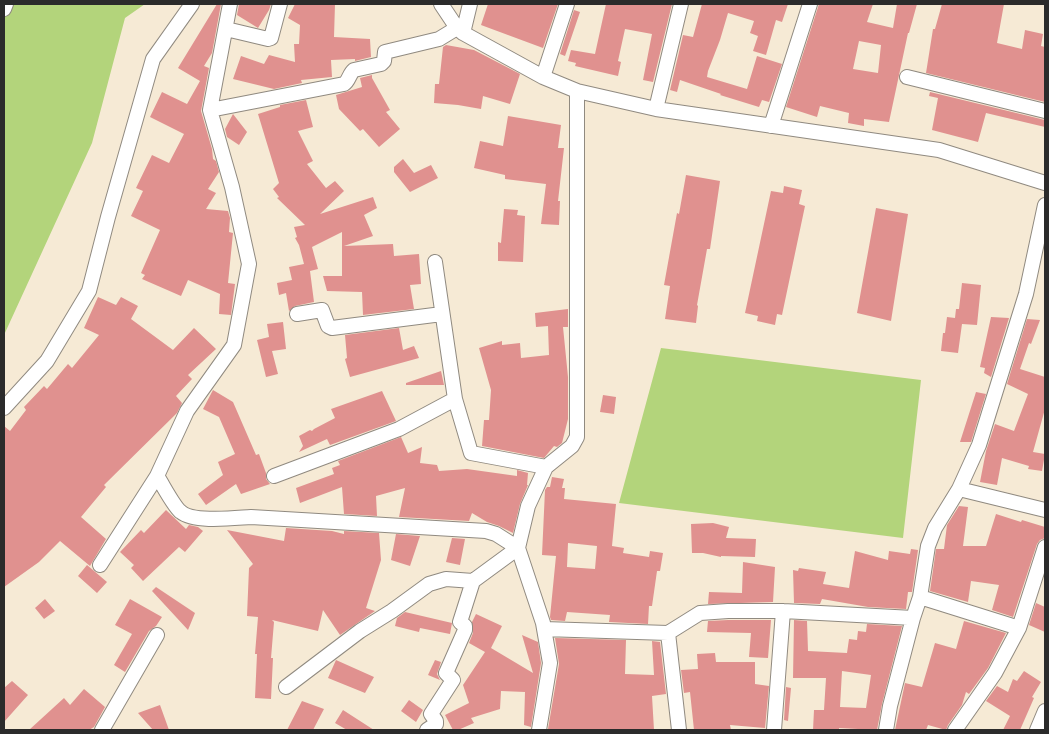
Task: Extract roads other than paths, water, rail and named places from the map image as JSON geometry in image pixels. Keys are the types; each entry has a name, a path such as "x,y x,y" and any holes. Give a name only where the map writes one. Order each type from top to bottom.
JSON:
{"street":[{"path":"4,9 6,4"},
{"path":"4,408 47,361 89,291 153,59 192,4"},
{"path":"100,565 157,476 187,411 234,344 248,275 248,252 210,110 230,4"},
{"path":"226,29 268,39 271,38 280,4"},
{"path":"441,4 460,31 543,77 577,91 656,109 939,150 1045,183"},
{"path":"210,110 347,83 354,70 384,62 384,54 387,51 439,39 460,31 470,4"},
{"path":"543,77 566,4"},
{"path":"656,109 681,4"},
{"path":"771,126 810,4"},
{"path":"907,77 1045,111"},
{"path":"539,730 550,663 544,629 518,548 528,506 546,467 572,446 577,437 577,91"},
{"path":"886,730 890,706 920,597 928,546 935,528 959,489 979,445 1023,304 1045,204"},
{"path":"435,262 455,399 471,453 546,467"},
{"path":"297,314 322,310 328,326 332,328 442,314"},
{"path":"274,476 399,429 455,399"},
{"path":"157,476 180,512 188,516 216,519 251,517 486,531 496,534 518,548"},
{"path":"959,489 1045,510"},
{"path":"955,730 995,673 1019,628 1045,547"},
{"path":"427,730 436,724 432,714 454,680 446,673 465,630 460,622 473,581 518,548"},
{"path":"286,687 360,631 429,584 446,579 473,581"},
{"path":"920,597 1019,628"},
{"path":"544,629 668,633 700,613 728,610 913,618"},
{"path":"774,730 783,611"},
{"path":"668,633 679,730"},
{"path":"102,730 157,635"},
{"path":"1037,730 1045,711"}]}
